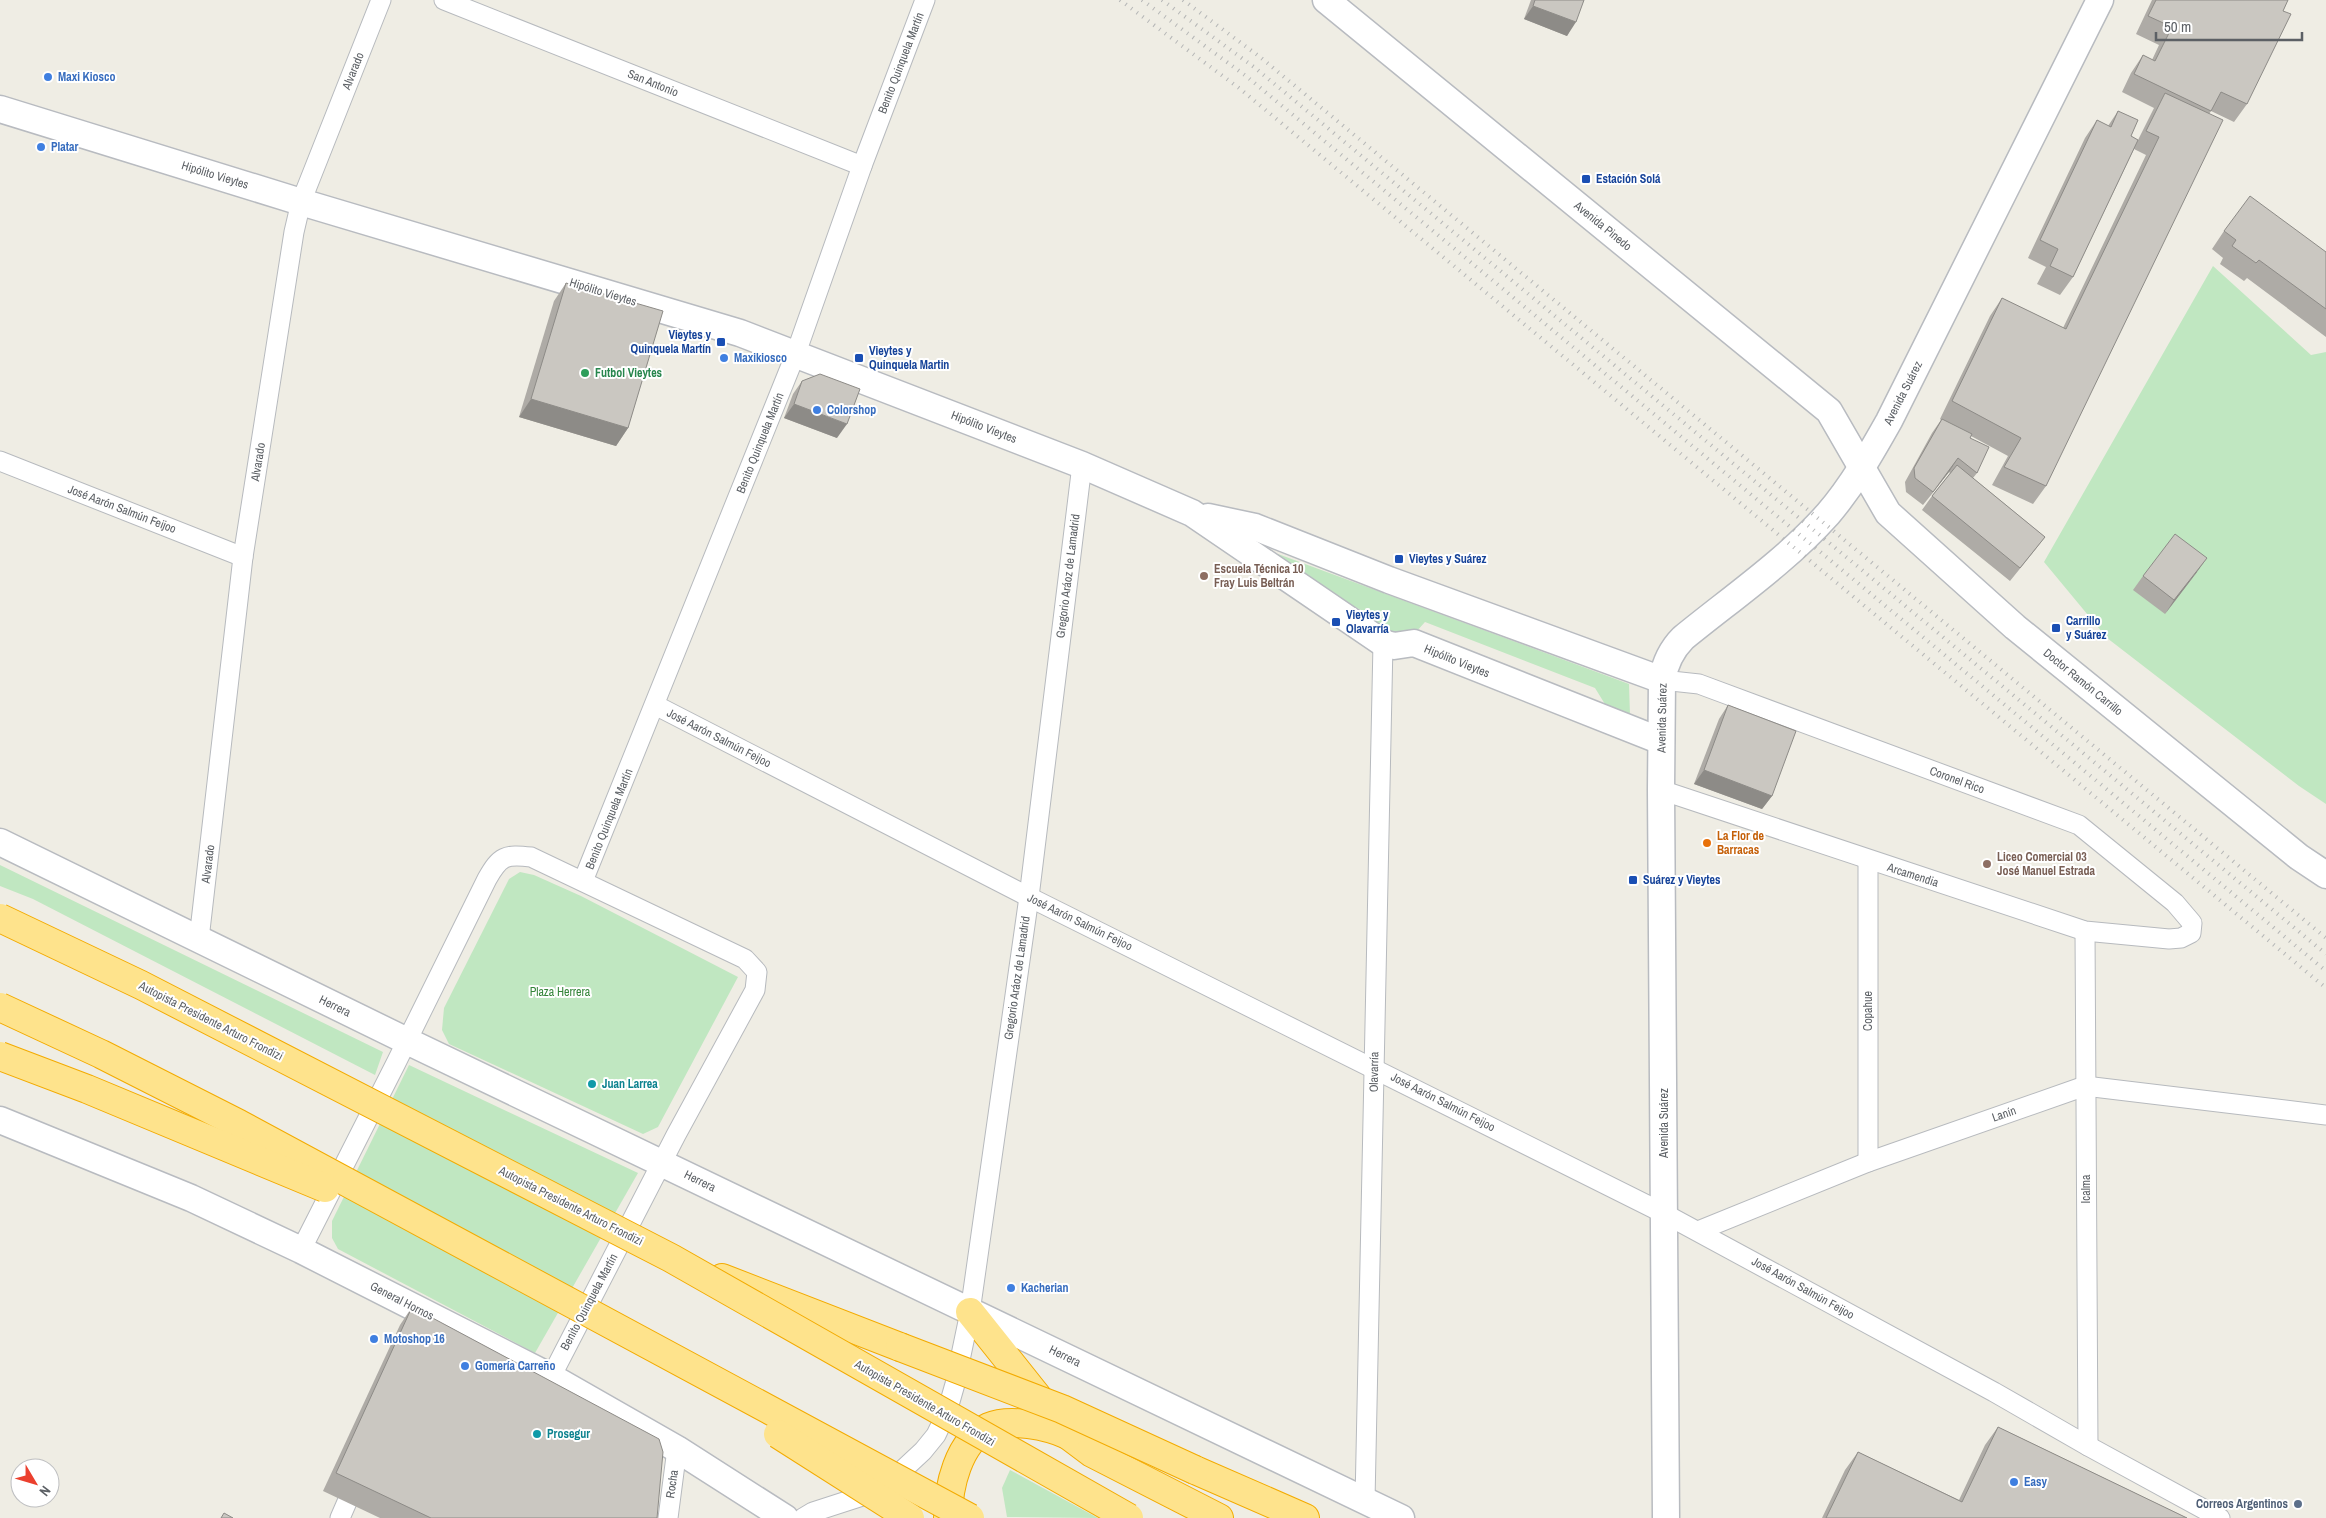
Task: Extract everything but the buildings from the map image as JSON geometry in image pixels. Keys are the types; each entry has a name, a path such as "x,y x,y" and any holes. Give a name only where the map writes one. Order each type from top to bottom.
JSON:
{"highway":[{"name":"Autopista Presidente Arturo Frondizi","path":"0,918 141,984 671,1258 1129,1518"},
{"path":"0,1007 101,1054 239,1124 970,1518"},
{"path":"0,1056 87,1089 462,1245"},
{"path":"671,1258 1062,1409 1306,1518"},
{"path":"970,1312 1068,1435"},
{"path":"698,1373 747,1414 910,1518"},
{"path":"948,1518 953,1479 962,1454 977,1435 990,1427 1021,1423 1056,1430 1068,1435 1092,1453 1219,1518"}],"main road":[{"name":"Avenida Pinedo","path":"1326,0 1829,411 1862,468"},
{"name":"Avenida Suárez","path":"1666,1518 1661,741 1662,680 1668,658 1683,638 1792,550 1828,513 1862,468 1889,421 2100,0"},
{"name":"Hipólito Vieytes","path":"0,109 301,202 740,333 796,353 1082,465 1192,513 1383,643 1394,646 1414,643 1661,741"},
{"name":"Doctor Ramón Carrillo","path":"1862,468 1888,513 2008,620 2299,856 2326,875"},
{"name":"Hipólito Vieytes","path":"1192,513 1255,527 1389,580 1662,680"},
{"name":"Herrera","path":"0,842 407,1041 1401,1518"},
{"name":"General Hornos","path":"0,1120 192,1198 301,1250 423,1323 551,1377 677,1450 786,1518"}],"street":[{"name":"Alvarado","path":"199,939 243,557 294,232 301,202 381,0"},
{"name":"San Antonio","path":"444,0 862,166"},
{"name":"Benito Quinquela Martín","path":"551,1377 662,1162 755,990 757,972 745,959 583,881 796,353 862,166 925,0"},
{"name":"José Aarón Salmún Feijoo","path":"0,462 243,557"},
{"name":"Gregorio Aráoz de Lamadrid","path":"876,1518 900,1487 940,1428 947,1412 964,1350 1029,897 1082,465"},
{"name":"Olavarría","path":"1366,1501 1383,643"},
{"name":"Coronel Rico","path":"1662,680 1699,684 2079,825 2175,903 2192,923 2191,933 2181,938 2169,939"},
{"name":"José Aarón Salmún Feijoo","path":"655,706 1029,897 1698,1231 1994,1392 2220,1518"},
{"name":"Arcamendia","path":"1661,790 2086,931 2169,939"},
{"path":"301,1250 407,1041 486,879 502,858 512,855 532,857 583,881"},
{"name":"Copahue","path":"1868,860 1868,1162"},
{"name":"Icalma","path":"2086,931 2088,1446"},
{"name":"Lanín","path":"1698,1231 1868,1162 2086,1086 2326,1115"},
{"name":"Rocha","path":"668,1518 677,1450"},
{"name":"Gregorio Aráoz de Lamadrid","path":"803,1518 813,1512 880,1490 923,1451"},
{"path":"340,1518 363,1465"}],"green space":[{"path":"2213,266 2311,355 2326,352 2326,804 2299,786 2107,638 2044,562"},
{"path":"1278,554 1629,684 1630,715 1608,709 1595,688 1425,622 1416,632 1387,632 1367,613 1321,590 1277,563"},
{"path":"0,865 383,1052 375,1075 33,899 0,886"},
{"name":"Plaza Herrera","path":"520,872 534,875 581,896 738,977 658,1127 643,1134 449,1044 442,1030 444,1008 509,879"},
{"path":"409,1065 638,1173 535,1353 338,1249 332,1238 332,1221"},
{"path":"1010,1470 1098,1518 1007,1517 1002,1488"}],"railway":[{"path":"1120,0 1239,88 2326,988"},
{"path":"1142,0 1246,76 2326,971"},
{"path":"1162,0 1254,67 2326,954"},
{"path":"1183,0 1260,57 2326,938"}],"place":[{"name":"Maxi Kiosco","path":"48,77"},
{"name":"Platar","path":"41,147"},
{"name":"Estación Solá","path":"1586,179"},
{"name":"Vieytes y Quinquela Martín","path":"721,342"},
{"name":"Maxikiosco","path":"724,358"},
{"name":"Vieytes y Quinquela Martin","path":"859,358"},
{"name":"Futbol Vieytes","path":"585,373"},
{"name":"Colorshop","path":"817,410"},
{"name":"Vieytes y Suárez","path":"1399,559"},
{"name":"Escuela Técnica 10 Fray Luis Beltrán","path":"1204,576"},
{"name":"Vieytes y Olavarría","path":"1336,622"},
{"name":"Carrillo y Suárez","path":"2056,628"},
{"name":"La Flor de Barracas","path":"1707,843"},
{"name":"Liceo Comercial 03 José Manuel Estrada","path":"1987,864"},
{"name":"Suárez y Vieytes","path":"1633,880"},
{"name":"Juan Larrea","path":"592,1084"},
{"name":"Kacherian","path":"1011,1288"},
{"name":"Motoshop 16","path":"374,1339"},
{"name":"Gomería Carreño","path":"465,1366"},
{"name":"Prosegur","path":"537,1434"},
{"name":"Easy","path":"2014,1482"},
{"name":"Correos Argentinos","path":"2298,1504"}]}
